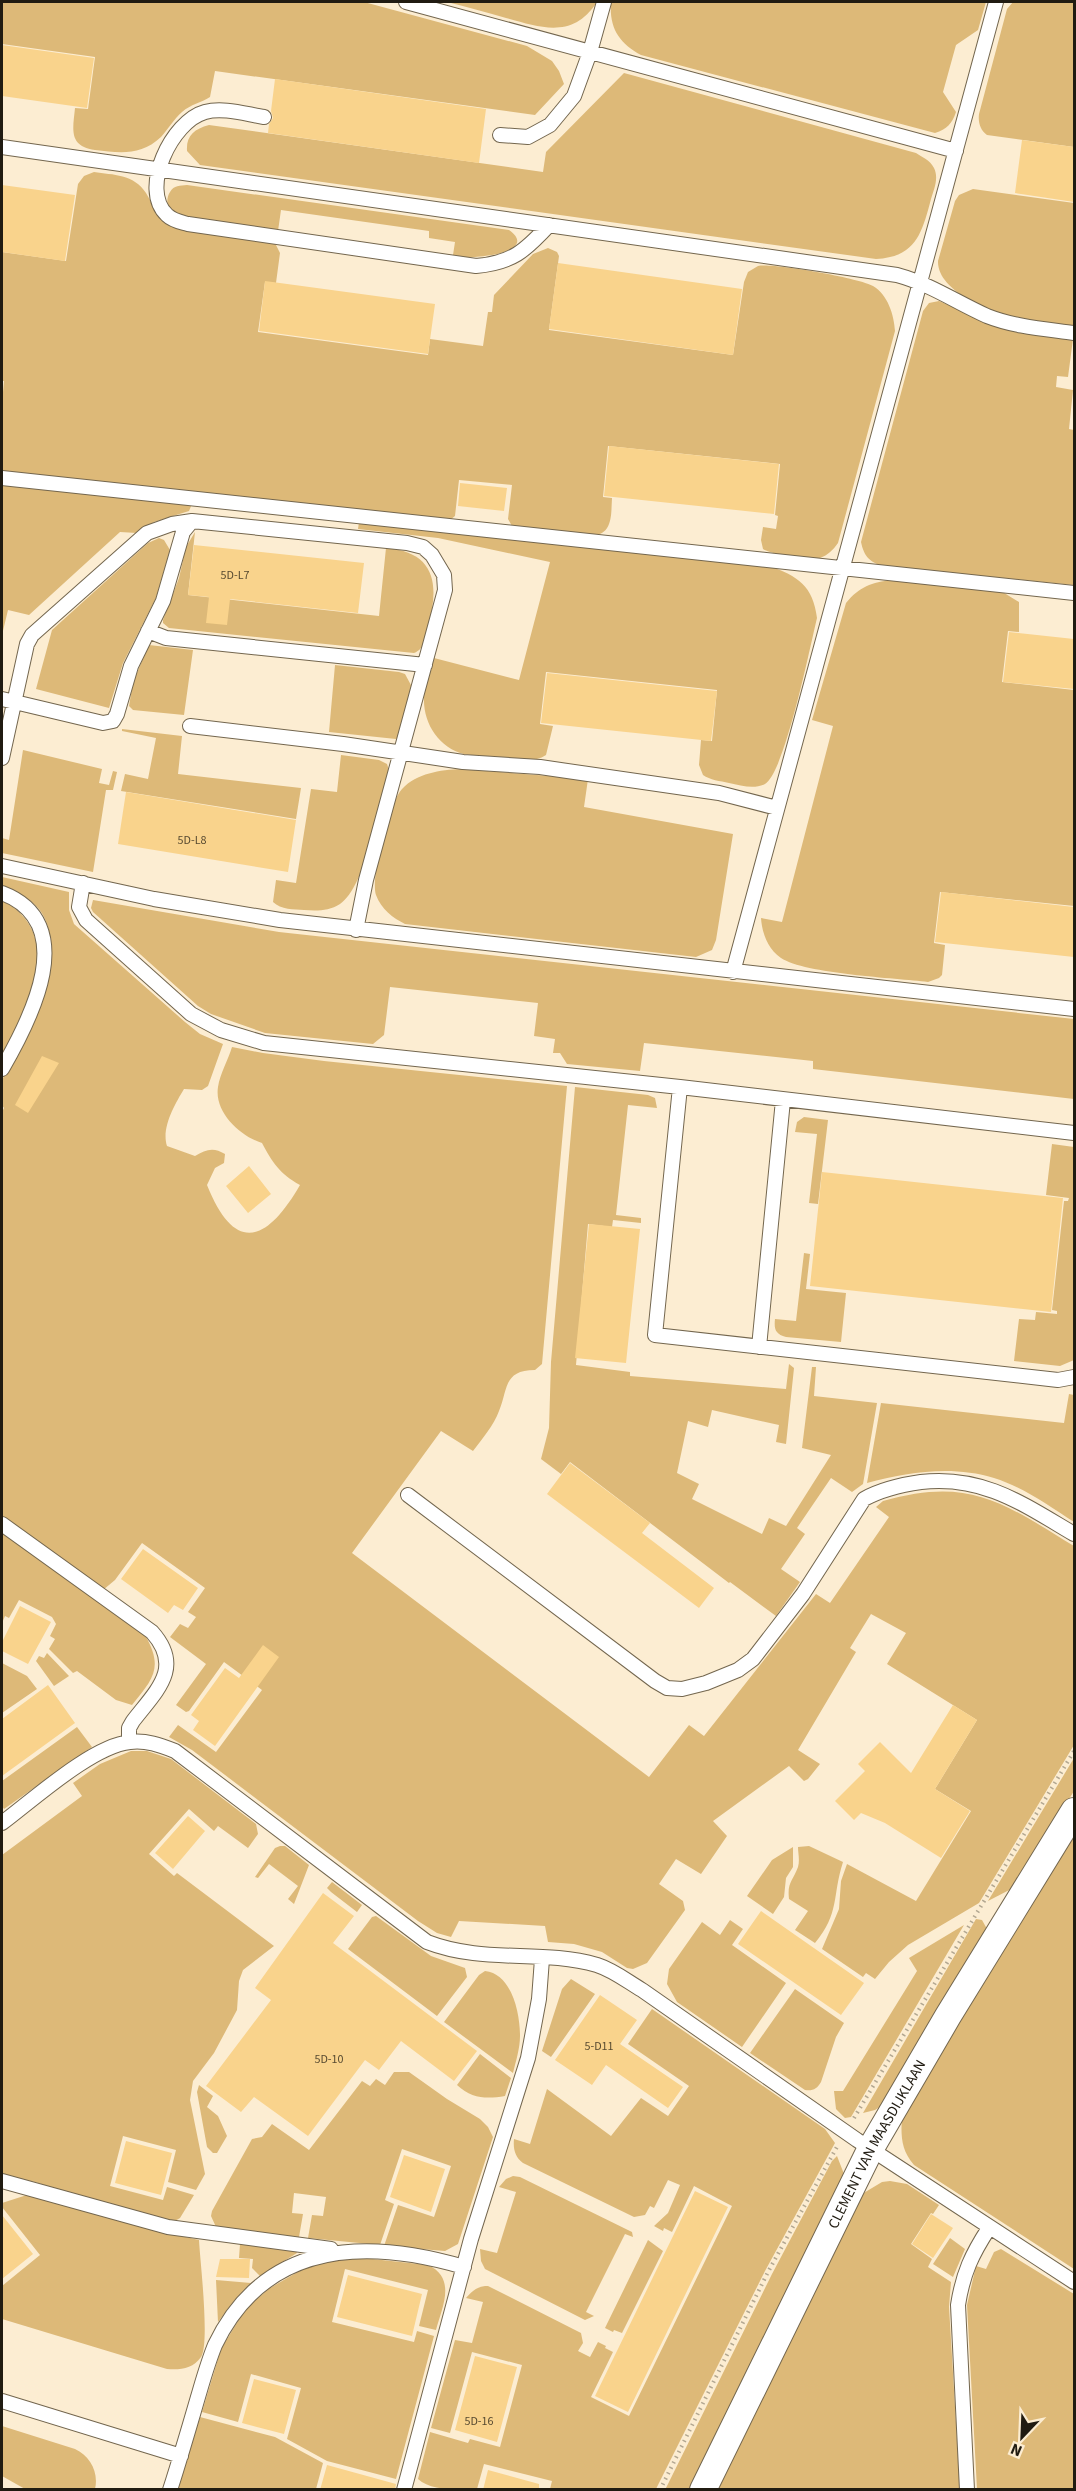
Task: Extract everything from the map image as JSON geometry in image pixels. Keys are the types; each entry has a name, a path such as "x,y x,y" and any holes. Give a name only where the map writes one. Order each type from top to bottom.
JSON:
{"street":[{"name":"CLEMENT VAN MAASDIJKLAAN","path":"703,2490 871,2148 948,2016 1074,1811"}],"lane":[{"path":"406,2 956,151"},
{"path":"500,135 528,137 550,125 574,96 590,52 604,2"},
{"path":"733,972 997,3"},
{"path":"264,117 216,110 189,119 171,141 159,170 158,195 162,209 168,217 177,221 476,266 509,260 526,249 549,225"},
{"path":"2,147 885,273 920,281 970,308 1006,322 1074,333"},
{"path":"2,478 1074,593"},
{"path":"8,700 109,723 117,714 131,666 163,601 183,532 192,521"},
{"path":"2,758 8,700 27,644 32,636 147,534 172,524 192,521 388,540 423,547 440,565 444,575 445,590 366,880 356,930"},
{"path":"148,631 166,638 425,665"},
{"path":"190,726 463,762 540,767 719,793 777,808"},
{"path":"2,866 200,906 356,930 1074,1009"},
{"path":"83,883 79,907 81,915 191,1014 221,1030 264,1043 680,1087 1074,1133"},
{"path":"2,893 21,902 36,921 43,935 44,957 35,1003 2,1069"},
{"path":"680,1087 655,1335 1058,1380 1074,1377"},
{"path":"759,1347 783,1100"},
{"path":"408,1495 646,1673 671,1689 706,1683 738,1670 753,1659 803,1594 864,1499 877,1492 893,1487 942,1480 968,1482 1014,1498 1074,1534"},
{"path":"2,1524 152,1632 162,1642 167,1655 167,1674 129,1728 129,1742"},
{"path":"2,1823 94,1755 115,1745 145,1741 175,1751 427,1941 468,1954 570,1960 609,1969 989,2228 1074,2282"},
{"path":"404,2490 464,2267 528,2058 539,1999 542,1959"},
{"path":"2,2181 168,2228 347,2251 432,2258 464,2267"},
{"path":"967,2490 958,2305 962,2277 973,2252 989,2228"},
{"path":"170,2490 214,2347 240,2304 266,2281 285,2269 322,2254 347,2251"},
{"path":"2,2401 181,2456"}],"shaded area":[{"path":"2,2 364,2 527,46 552,61 564,84 535,115 215,71 210,97 182,112 153,143 130,152 95,150 80,145 73,129 75,108 88,109 95,57 2,44"},
{"path":"447,2 597,2 578,22 556,28 532,25"},
{"path":"611,2 986,2 978,30 956,45 943,92 956,112 948,126 935,133 641,55 621,40 617,34 612,20"},
{"path":"1013,2 1074,2 1074,147 987,135 980,126 979,114 1007,9"},
{"path":"624,73 916,153 934,168 936,180 924,222 915,241 900,254 876,259 200,165 187,151 188,141 192,134 209,125 543,172 546,152"},
{"path":"94,172 123,176 135,182 146,193 164,221 275,243 280,253 276,283 265,282 258,332 428,355 430,339 483,346 488,312 492,312 494,295 533,254 548,248 557,252 559,256 549,330 733,355 744,282 748,272 758,266 816,272 873,286 883,295 889,306 895,331 838,543 828,554 820,558 800,558 763,549 761,540 763,527 776,529 778,516 775,515 780,464 608,446 603,497 612,498 611,516 606,530 596,535 512,526 508,519 512,485 459,480 455,516 450,520 2,471 4,381 2,381 2,252 66,261 78,184 84,176"},
{"path":"187,185 509,230 516,237 517,243 497,254 468,257 453,255 455,242 429,238 429,231 281,210 278,231 193,220 173,213 168,206 167,200 173,188"},
{"path":"973,189 1074,203 1074,326 1026,320 995,312 968,299 947,282 940,272 938,261 955,201 959,195"},
{"path":"939,301 1005,329 1073,339 1068,377 1057,376 1056,387 1073,390 1069,429 1074,430 1074,585 883,566 874,563 864,551 861,542 923,311 929,303"},
{"path":"2,484 192,504 189,511 154,522 137,533 120,532 29,615 8,610 2,635"},
{"path":"359,522 769,566 796,578 808,590 817,618 788,734 773,775 765,784 752,787 715,780 703,775 699,765 701,740 712,741 717,690 546,672 540,724 553,726 546,755 536,759 518,760 455,751 434,733 426,716 425,688 434,658 519,680 550,562 438,538 358,529"},
{"path":"195,532 188,595 379,616 386,548 415,556 424,563 433,584 432,611 423,645 414,653 169,628 163,620 179,578 186,547"},
{"path":"159,538 164,540 170,550 156,598 123,663 109,708 36,689 52,630 148,543"},
{"path":"892,580 1001,591 1019,602 1019,632 1008,631 1002,682 1074,690 1074,906 940,892 934,943 945,945 942,975 928,982 830,972 793,963 781,958 769,945 764,935 761,918 782,922 833,726 812,720 846,603 866,586"},
{"path":"149,645 193,650 184,715 133,710 129,706 133,682"},
{"path":"335,665 405,674 412,687 399,737 396,739 329,732"},
{"path":"122,729 182,736 178,774 301,788 296,819 121,791 125,774 148,779 156,738 122,731"},
{"path":"23,750 102,769 99,783 109,785 113,771 117,772 113,790 106,790 93,872 2,853 2,838 9,840"},
{"path":"341,755 379,760 387,764 389,770 377,822 358,880 340,904 327,909 292,909 280,906 273,902 276,880 296,883 311,789 337,792"},
{"path":"461,769 588,779 584,807 733,834 716,940 712,950 696,957 405,924 392,916 378,900 375,886 378,858 386,824 397,797 402,789 415,779 437,772"},
{"path":"2,877 69,892 69,910 74,924 185,1022 200,1034 223,1044 208,1086 202,1090 184,1089 167,1124 166,1139 167,1146 195,1156 210,1150 217,1150 225,1154 224,1163 215,1168 207,1185 229,1223 240,1231 252,1233 263,1229 288,1204 300,1185 277,1167 262,1143 237,1129 224,1114 218,1096 218,1087 232,1047 324,1061 567,1086 542,1364 535,1370 517,1373 512,1377 494,1421 473,1451 441,1431 352,1553 649,1777 689,1725 704,1736 816,1594 830,1603 889,1517 876,1507 883,1501 940,1491 963,1493 1005,1506 1074,1546 1074,1745 979,1903 908,1945 875,1979 866,1973 863,1977 822,1949 839,1909 841,1881 847,1864 916,1901 971,1811 935,1789 977,1720 887,1664 906,1633 871,1614 850,1648 856,1652 798,1750 820,1764 804,1781 789,1766 713,1821 727,1836 701,1874 676,1859 659,1884 683,1901 685,1910 647,1963 633,1969 627,1968 602,1952 574,1944 548,1942 545,1926 459,1921 451,1937 437,1933 192,1750 169,1737 178,1725 216,1752 262,1690 224,1662 189,1711 186,1712 176,1705 206,1664 170,1637 180,1624 188,1628 196,1617 188,1612 205,1588 142,1543 115,1580 103,1590 2,1517 2,1112 4,1108 1,1088 44,981 49,961 50,942 47,925 39,909 24,897 2,888"},
{"path":"2,900 22,915 33,933 38,952 31,995 23,1017 2,1057"},
{"path":"93,900 279,932 1074,1019 1074,1099 813,1069 813,1061 644,1043 640,1071 567,1064 560,1053 553,1053 555,1039 534,1036 538,1003 390,987 384,1035 373,1044 265,1033 211,1014 198,1006 93,912 91,908"},
{"path":"575,1087 648,1095 655,1098 657,1108 628,1105 616,1215 641,1218 641,1223 613,1220 612,1227 588,1224 576,1365 630,1372 630,1376 786,1389 789,1364 794,1368 786,1444 776,1442 779,1425 712,1410 708,1427 688,1421 677,1473 699,1484 692,1499 762,1534 769,1518 786,1526 831,1455 802,1448 812,1367 816,1367 814,1396 877,1403 863,1484 852,1492 831,1478 797,1528 805,1534 781,1569 800,1582 776,1616 570,1462 561,1474 541,1459 549,1428 551,1362"},
{"path":"804,1117 828,1120 818,1204 809,1203 817,1134 795,1132 797,1122"},
{"path":"1052,1144 1074,1147 1074,1360 1060,1366 1014,1361 1019,1319 1035,1320 1036,1312 1057,1314 1057,1311 1052,1310 1064,1201 1068,1201 1069,1198 1046,1195"},
{"path":"804,1253 810,1254 806,1289 846,1293 841,1342 786,1337 776,1331 775,1319 796,1321"},
{"path":"1069,1394 1074,1395 1074,1522 1015,1486 978,1474 946,1471 914,1473 867,1483 881,1403 1064,1423"},
{"path":"2,1532 145,1635 154,1656 154,1673 146,1688 132,1705 116,1700 77,1671 73,1673 49,1649 55,1639 50,1636 56,1624 52,1617 19,1600 9,1618 5,1616 2,1623"},
{"path":"47,1653 69,1676 54,1686 36,1661 39,1656 44,1658"},
{"path":"2,1663 27,1676 37,1689 2,1713"},
{"path":"77,1727 92,1747 4,1809 2,1781"},
{"path":"131,1751 147,1751 171,1759 256,1824 258,1834 248,1848 218,1826 214,1831 189,1809 149,1854 174,1876 177,1873 274,1946 243,1970 239,1981 237,2010 214,2053 193,2081 190,2100 205,2174 196,2190 168,2182 176,2150 123,2136 110,2186 163,2200 167,2187 194,2195 180,2218 175,2221 135,2214 35,2182 2,2175 2,1855 82,1796 73,1783 100,1764"},
{"path":"1074,1758 1074,1791 1015,1887 988,1901"},
{"path":"1074,1833 1074,2269 914,2165 906,2153 901,2128 902,2114"},
{"path":"285,1846 309,1865 294,1904 288,1899 298,1886 269,1864 258,1878 255,1877 275,1848"},
{"path":"809,1846 843,1862 832,1913 815,1943 795,1930 808,1911 789,1899 790,1885 799,1864 798,1847"},
{"path":"793,1847 793,1867 786,1878 784,1897 773,1914 747,1896 772,1860"},
{"path":"332,1882 362,1905 357,1912 327,1888"},
{"path":"376,1916 431,1956 465,1968 467,1977 437,2016 348,1949 372,1917"},
{"path":"976,1919 982,1920 987,1929 883,2105 863,2113"},
{"path":"730,1920 743,1929 732,1945 786,1983 742,2047 677,2002 667,1984 669,1969 702,1922 720,1935"},
{"path":"964,1925 851,2117 845,2118 836,2109 834,2091 843,2091 917,1971 909,1958"},
{"path":"485,1971 502,1979 513,1996 516,2006 520,2041 513,2073 444,2022 479,1975"},
{"path":"571,1979 595,1994 551,2057 542,2051 562,1989"},
{"path":"795,1989 844,2023 836,2037 821,2082 816,2088 810,2090 805,2090 750,2053"},
{"path":"652,2009 825,2129 835,2143 765,2271 656,2489 550,2489 552,2481 484,2464 477,2489 445,2489 423,2483 418,2479 430,2432 468,2443 470,2439 500,2447 522,2365 472,2352 450,2433 431,2428 455,2340 472,2343 483,2302 466,2298 471,2293 478,2288 488,2286 581,2333 583,2343 578,2351 590,2357 598,2342 606,2346 605,2348 613,2352 591,2397 629,2416 732,2206 694,2186 672,2232 664,2228 663,2231 654,2226 668,2213 680,2185 668,2180 654,2208 650,2206 645,2215 634,2217 523,2163 515,2152 514,2139 530,2144 547,2089 611,2136 641,2098 668,2116 689,2086 628,2044"},
{"path":"480,2054 511,2078 505,2096 480,2097 468,2093 457,2085"},
{"path":"394,2072 409,2072 480,2119 488,2127 493,2137 458,2244 445,2251 384,2246 398,2205 434,2217 451,2166 402,2149 385,2200 394,2204 380,2245 308,2238 312,2215 323,2216 326,2197 294,2193 292,2213 303,2214 299,2237 223,2230 216,2227 211,2216 212,2211 252,2139 262,2137 272,2124 309,2150 362,2081 370,2086 376,2079 385,2085"},
{"path":"199,2085 213,2096 207,2107 218,2116 227,2136 217,2153 213,2153 207,2147 197,2092"},
{"path":"837,2156 844,2174 843,2181 690,2489 665,2490 772,2274 832,2161"},
{"path":"513,2176 520,2177 632,2232 633,2237 625,2234 586,2312 594,2316 585,2320 485,2269 481,2261 480,2249 497,2253 516,2192 499,2187 506,2179"},
{"path":"882,2182 907,2184 939,2205 933,2214 931,2213 911,2244 932,2259 928,2267 951,2282 949,2307 960,2489 714,2490 862,2194"},
{"path":"30,2194 133,2225 199,2240 205,2336 204,2349 198,2361 186,2368 167,2369 2,2319 2,2286 40,2255 2,2207 2,2203"},
{"path":"950,2238 965,2249 953,2277 933,2264"},
{"path":"648,2240 663,2251 622,2333 614,2330 613,2332 605,2328"},
{"path":"240,2244 296,2250 297,2253 260,2276 252,2268 253,2259 239,2258"},
{"path":"1001,2249 1074,2294 1074,2489 977,2489 967,2305 976,2266 986,2269 994,2252"},
{"path":"354,2257 428,2265 437,2271 445,2285 444,2303 436,2330 419,2326 428,2290 345,2269 332,2322 414,2342 417,2331 434,2336 396,2479 327,2461 287,2439 301,2388 251,2374 238,2422 202,2412 221,2349 246,2308 270,2288 308,2266"},
{"path":"216,2280 251,2283 218,2322"},
{"path":"200,2417 275,2437 323,2463 316,2489 178,2489"},
{"path":"2,2426 80,2452 92,2465 96,2477 95,2489 25,2489 2,2476"}],"building":[{"path":"2,45 94,58 87,108 2,96"},
{"path":"275,79 486,109 479,163 268,133 269,124 273,118 271,111"},
{"path":"1022,140 1074,147 1074,202 1015,193"},
{"path":"2,185 75,195 65,261 2,252"},
{"path":"558,263 742,289 733,355 549,329"},
{"path":"265,281 435,304 428,354 259,331"},
{"path":"609,446 779,464 774,514 604,496"},
{"path":"460,483 507,488 504,511 458,506"},
{"path":"194,545 364,563 358,613 230,599 227,625 206,623 209,597 188,595"},
{"path":"1009,632 1074,639 1074,689 1003,682"},
{"path":"547,673 717,691 711,741 541,723"},
{"path":"126,792 296,820 288,872 118,844"},
{"path":"941,892 1074,907 1074,957 935,942"},
{"path":"42,1056 59,1063 28,1113 15,1105"},
{"path":"249,1166 271,1194 248,1213 226,1186"},
{"path":"822,1172 1063,1198 1051,1312 810,1286"},
{"path":"589,1224 640,1229 626,1363 575,1358"},
{"path":"570,1463 650,1523 642,1533 714,1588 699,1608 547,1494"},
{"path":"143,1549 198,1588 183,1610 174,1605 168,1613 121,1579"},
{"path":"20,1606 51,1622 28,1664 2,1651 2,1642"},
{"path":"263,1645 279,1657 215,1746 193,1730 199,1721 191,1715 225,1668 239,1678"},
{"path":"48,1685 75,1723 2,1776 2,1719"},
{"path":"953,1705 977,1720 935,1789 970,1811 941,1858 885,1823 861,1813 854,1820 835,1801 865,1771 858,1764 880,1742 911,1773"},
{"path":"188,1816 205,1831 173,1869 155,1853"},
{"path":"323,1893 354,1916 333,1943 477,2051 454,2081 401,2041 379,2070 365,2060 308,2136 254,2097 241,2112 206,2086 271,2000 255,1988"},
{"path":"761,1911 864,1983 841,2015 738,1944"},
{"path":"600,1995 637,2020 620,2044 683,2087 668,2108 606,2065 592,2085 555,2060"},
{"path":"126,2141 172,2153 161,2195 115,2183"},
{"path":"404,2155 445,2169 431,2212 390,2197"},
{"path":"695,2191 728,2207 628,2412 595,2396"},
{"path":"931,2214 953,2228 933,2258 912,2244"},
{"path":"2,2215 33,2254 2,2279"},
{"path":"220,2259 250,2259 249,2278 216,2277"},
{"path":"348,2275 422,2294 412,2336 337,2317"},
{"path":"475,2356 517,2367 497,2442 455,2430"},
{"path":"254,2379 296,2390 284,2434 242,2423"},
{"path":"327,2465 396,2484 395,2490 320,2490"},
{"path":"488,2470 539,2484 539,2490 483,2490"}]}
